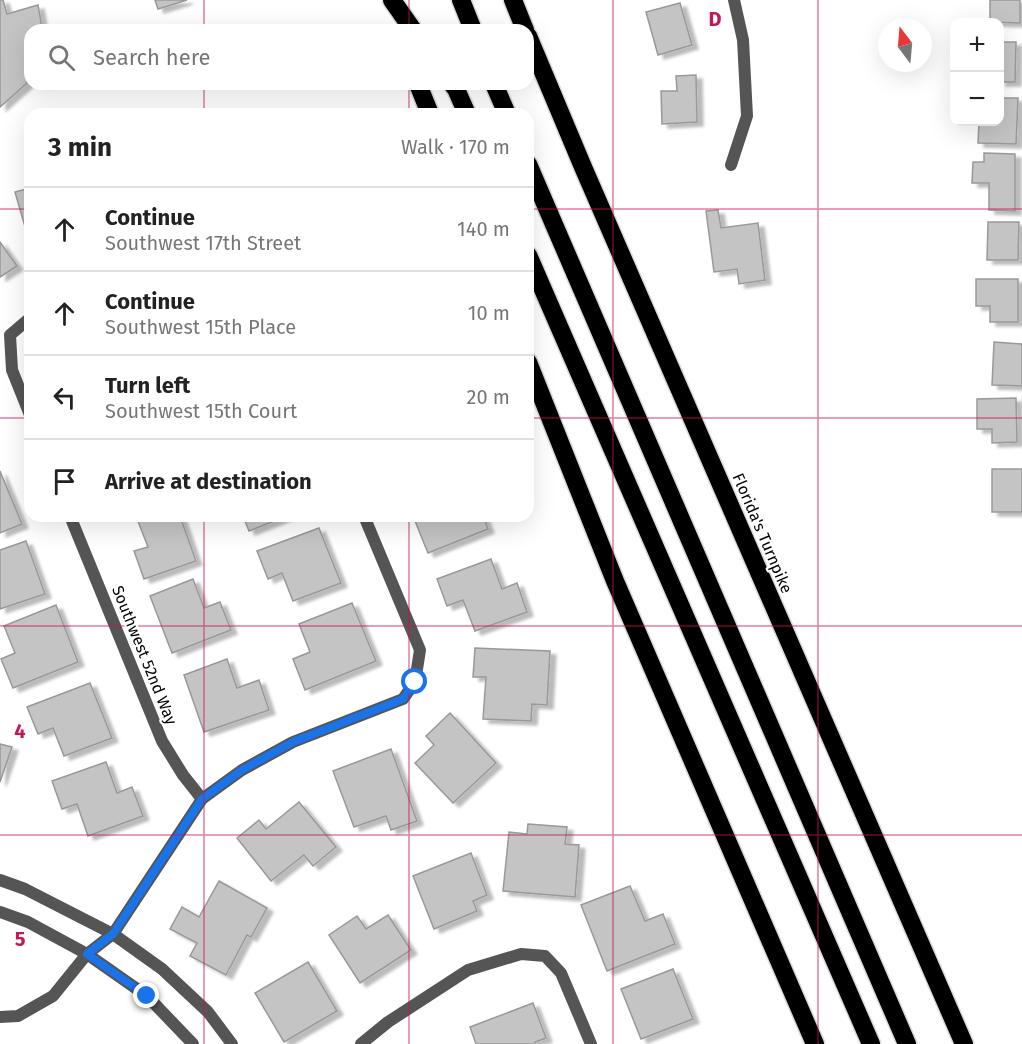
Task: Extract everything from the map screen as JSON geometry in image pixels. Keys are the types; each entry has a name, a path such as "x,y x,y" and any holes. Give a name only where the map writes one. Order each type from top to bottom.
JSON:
{"highway":[{"path":"385,0 394,24"},
{"path":"392,0 409,24"},
{"path":"461,0 470,24"},
{"path":"513,0 523,24"},
{"name":"Florida's Turnpike","path":"534,50 964,1044"},
{"path":"420,90 428,108"},
{"path":"456,90 464,108"},
{"path":"497,90 504,108"},
{"path":"534,178 907,1044"},
{"path":"534,269 871,1044"},
{"path":"534,377 615,581 815,1044"}],"street":[{"path":"730,165 747,116 743,40 734,0"},
{"path":"24,323 9,335 12,370 24,400"},
{"name":"Southwest 52nd Way","path":"72,522 162,741 183,775 202,799"},
{"path":"0,1017 18,1016 53,996 87,954 113,934 202,799 242,770 293,742 403,699 415,682 420,650 367,522"},
{"path":"0,880 25,889 113,934 162,969 201,1005 231,1044"},
{"path":"0,912 28,922 87,954 147,996 193,1044"},
{"path":"361,1044 388,1022 468,970 521,954 545,956 561,973 591,1044"}],"building":[{"path":"0,0 3,0 7,14 38,5 41,24 24,24 24,86 0,107"},
{"path":"155,0 187,0 158,9"},
{"path":"990,0 1020,0 1020,23 1004,22 1004,18 990,18"},
{"path":"680,3 692,45 658,55 646,12"},
{"path":"1004,42 1016,42 1015,82 1004,82"},
{"path":"696,75 697,122 662,124 661,91 677,91 676,76"},
{"path":"1004,98 1018,98 1016,144 978,143 979,126 1004,126"},
{"path":"984,153 1015,154 1015,211 989,210 989,183 972,183 973,162 984,162"},
{"path":"24,190 24,223 15,192"},
{"path":"718,210 721,228 758,223 765,280 739,284 737,269 714,272 706,211"},
{"path":"988,222 1019,222 1018,260 987,260"},
{"path":"0,242 17,266 0,277"},
{"path":"976,279 1018,279 1018,322 990,322 990,306 976,306"},
{"path":"994,342 1022,344 1022,386 992,385"},
{"path":"1016,398 1017,442 992,443 992,429 977,429 977,399"},
{"path":"992,469 1022,469 1022,512 992,512"},
{"path":"0,471 22,524 0,533"},
{"path":"138,522 182,522 196,561 144,579 134,551 148,547"},
{"path":"245,522 272,522 249,531"},
{"path":"415,522 485,522 488,529 428,553"},
{"path":"319,528 341,583 293,601 282,573 268,579 257,551"},
{"path":"26,541 45,594 0,609 0,550"},
{"path":"491,559 502,589 517,583 527,612 475,631 463,600 447,606 437,579"},
{"path":"193,579 204,608 220,602 231,630 172,653 150,596"},
{"path":"352,603 376,661 305,690 293,659 310,652 299,624"},
{"path":"56,605 78,662 13,688 1,659 15,653 4,626"},
{"path":"475,648 550,651 547,705 532,704 531,721 483,719 486,677 473,677"},
{"path":"227,659 237,688 259,680 269,710 204,732 184,675"},
{"path":"90,683 112,738 64,756 53,728 38,734 27,707"},
{"path":"450,713 496,763 453,803 415,763 434,745 426,736"},
{"path":"0,744 12,747 0,782"},
{"path":"391,749 417,821 391,830 386,816 354,827 333,771"},
{"path":"106,762 117,793 132,787 143,816 88,836 77,804 62,809 52,781"},
{"path":"299,802 336,847 313,866 304,855 271,881 237,838 259,820 266,829"},
{"path":"528,824 567,827 565,844 579,845 575,897 503,891 509,832 527,834"},
{"path":"471,853 487,895 473,901 477,911 434,929 413,876"},
{"path":"219,881 267,908 251,937 247,935 226,975 190,956 197,943 170,929 182,907 199,917"},
{"path":"630,886 645,921 663,914 675,944 607,971 581,905"},
{"path":"388,915 411,950 360,983 329,935 357,916 366,929"},
{"path":"308,962 337,1011 284,1042 255,993"},
{"path":"673,969 693,1019 641,1039 621,989"},
{"path":"533,1003 546,1038 535,1044 476,1044 470,1027"}],"route":[{"path":"147,996 87,954 113,934 202,799 242,770 293,742 403,699 415,682"}]}
